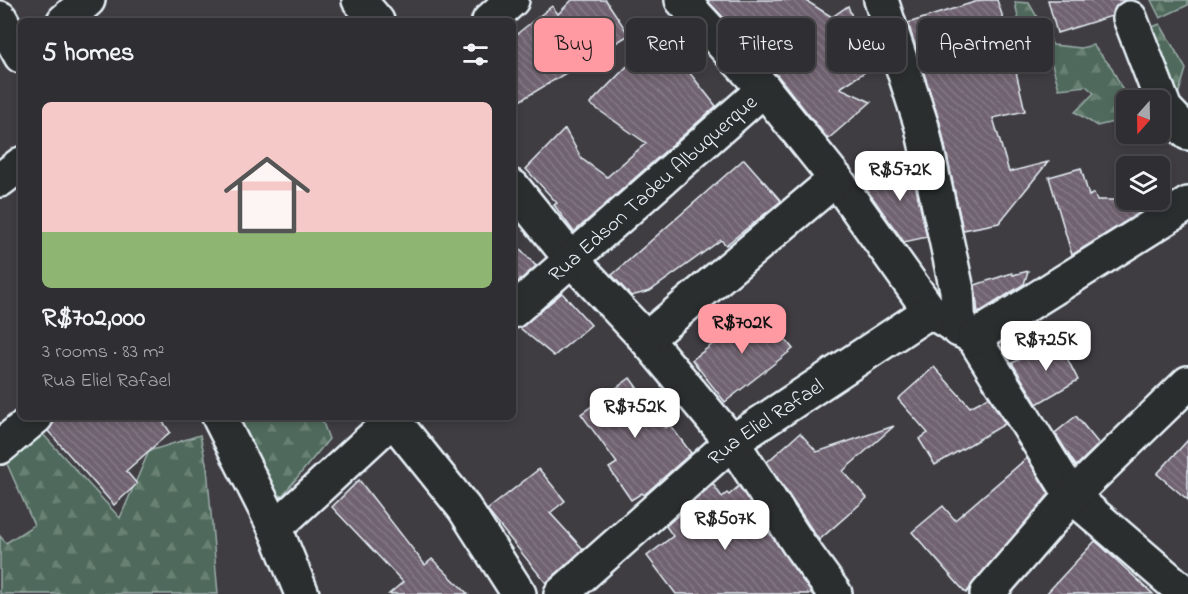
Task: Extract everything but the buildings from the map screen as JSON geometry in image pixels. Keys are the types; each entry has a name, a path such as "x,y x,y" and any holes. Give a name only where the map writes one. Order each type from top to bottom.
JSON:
{"street":[{"path":"67,18 88,0"},
{"path":"359,0 374,18"},
{"path":"492,18 512,0"},
{"path":"682,0 764,89 836,179 930,311 966,334"},
{"path":"881,0 922,127 966,334 1072,496 1186,594"},
{"path":"0,18 18,51"},
{"path":"1130,18 1165,109 1188,133"},
{"name":"Rua Edson Tadeu Albuquerque","path":"516,308 764,89"},
{"path":"0,180 18,166"},
{"path":"646,339 836,179"},
{"path":"516,191 571,259 646,339 732,442 834,594"},
{"path":"966,334 1188,204"},
{"name":"Rua Eliel Rafael","path":"561,594 732,442 930,311"},
{"path":"987,594 1072,496 1188,383"},
{"path":"1,443 32,420"},
{"path":"221,420 275,528 302,594"},
{"path":"275,528 391,420"},
{"path":"395,420 464,508 519,594"}],"green space":[{"path":"1151,0 1188,0 1188,5 1160,18"},
{"path":"1015,2 1029,3 1038,18 1018,18"},
{"path":"1160,24 1186,69 1176,102 1170,102 1170,90 1142,90 1129,36"},
{"path":"1053,45 1081,48 1093,45 1112,68 1123,90 1116,90 1116,121 1097,126 1075,112 1094,93 1086,86 1059,89 1053,68"},
{"path":"230,420 322,420 329,439 282,496 272,494"},
{"path":"39,430 120,518 149,451 200,435 207,467 218,594 0,594 0,536 6,543 34,525 4,457"}]}
